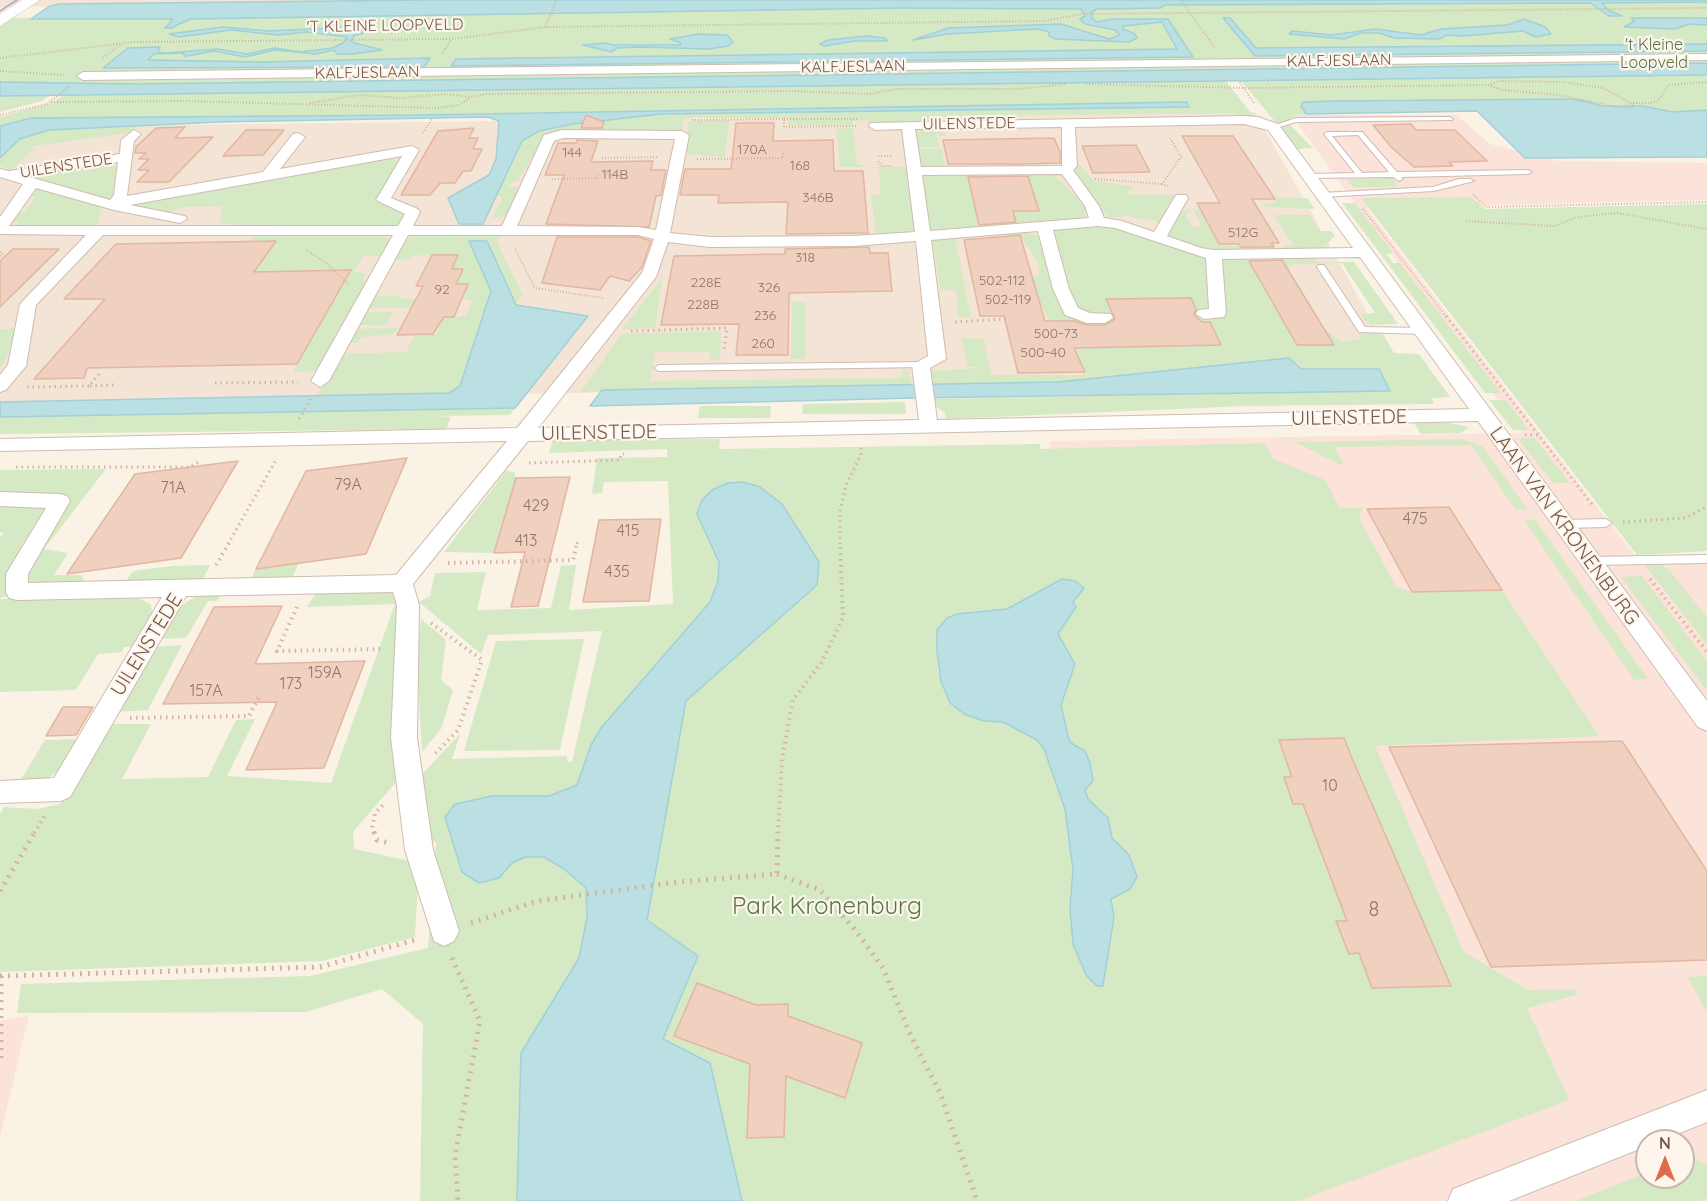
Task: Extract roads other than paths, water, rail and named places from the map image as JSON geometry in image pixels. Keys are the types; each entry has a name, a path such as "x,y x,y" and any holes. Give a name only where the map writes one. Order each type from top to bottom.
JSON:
{"main road":[{"path":"2,20 27,4"}],"street":[{"name":"KALFJESLAAN","path":"80,78 1707,57"},
{"name":"UILENSTEDE","path":"875,126 1244,120 1258,121 1273,127"},
{"path":"1068,123 1068,166 1092,206 1098,222 1118,224 1158,239 1214,255 1365,252"},
{"path":"908,125 924,236 937,359 922,372 929,426"},
{"name":"LAAN VAN KRONENBURG","path":"1273,127 1321,195 1424,330 1482,415 1707,720"},
{"path":"317,387 413,212 383,200 423,133"},
{"name":"UILENSTEDE","path":"114,206 121,195 128,140 134,134"},
{"name":"UILENSTEDE","path":"2,792 61,789 179,588 308,585 410,573 606,332 650,274 662,236 682,135 562,134 549,138 507,232"},
{"path":"268,175 298,137"},
{"path":"114,206 133,199 412,150"},
{"name":"UILENSTEDE","path":"4,174 125,157"},
{"path":"914,171 1068,166"},
{"name":"UILENSTEDE","path":"4,174 114,206 228,228"},
{"name":"UILENSTEDE","path":"0,229 26,189 33,183"},
{"path":"1158,239 1176,193"},
{"name":"UILENSTEDE","path":"0,229 638,231 680,240 710,242 854,241 1098,222"},
{"path":"1044,226 1061,289 1065,314 1087,318 1106,318"},
{"path":"0,386 17,366 28,304 100,229"},
{"path":"1204,314 1218,313 1214,255"},
{"name":"UILENSTEDE","path":"0,445 1482,415"},
{"path":"0,499 60,501 17,574 17,592 179,588"},
{"path":"410,573 404,738 419,850 444,932"},
{"path":"1465,1201 1707,1106"}],"lane":[{"path":"1273,127 1296,120 1450,119"},
{"path":"1360,176 1327,134 1360,133 1407,189"},
{"path":"1308,176 1528,172"},
{"path":"1321,195 1434,189 1459,181 1537,180"},
{"path":"1321,267 1362,330 1424,330"},
{"path":"659,368 723,367 922,372"},
{"path":"1562,524 1606,523"},
{"path":"1590,561 1707,559"}],"water":[{"path":"426,0 1707,0 1707,2 1602,3 1608,10 1622,16 1609,16 1590,3 1165,5 1160,8 1097,9 1092,12 1092,18 1096,22 1113,19 1168,19 1193,57 451,66 456,59 1177,49 1162,22 1123,26 1123,29 1135,34 1137,38 1129,42 1056,39 1049,36 1049,32 1037,29 947,34 913,40 948,28 1061,24 1109,39 1120,35 1115,30 1085,24 1080,19 1085,16 1081,9 902,8 190,19 171,28 165,28 173,19 31,19 48,7 59,4"},
{"path":"1223,18 1230,18 1256,48 1707,44 1707,51 1255,56"},
{"path":"1631,18 1707,18 1707,25 1689,24 1675,29 1624,27 1634,21"},
{"path":"1524,19 1545,27 1551,34 1536,37 1523,31 1463,36 1447,35 1439,39 1395,38 1378,33 1361,33 1344,39 1289,34 1292,31 1332,35 1375,29 1421,35 1441,29 1507,25"},
{"path":"223,27 269,31 350,27 362,29 363,33 354,36 351,42 382,50 337,54 334,50 316,54 275,50 245,57 214,51 187,56 184,56 184,53 154,54 148,60 263,62 430,58 424,67 103,68 128,48 160,47 158,52 165,53 218,49 247,54 274,48 301,52 332,48 343,43 347,37 307,32 278,35 231,30 179,37 169,34"},
{"path":"698,34 727,35 733,42 728,46 709,49 639,47 617,48 612,52 583,45 604,43 680,45 681,43 670,39"},
{"path":"867,36 885,38 888,41 854,41 825,46 820,44 828,40"},
{"path":"1707,63 1707,75 0,96 0,82 134,84"},
{"path":"1573,99 1604,106 1643,106 1672,112 1707,110 1707,157 1525,158 1477,111 1306,114 1301,106 1303,102 1337,101"},
{"path":"1187,102 1189,107 661,114 573,124 539,131 522,141 483,224 459,224 448,198 489,175 496,159 499,121 488,117 219,122 49,130 20,139 0,158 0,126 31,118 418,115"},
{"path":"469,241 487,241 516,305 588,316 515,408 0,417 0,402 449,393 460,386 491,291"},
{"path":"1289,358 1301,369 1379,369 1390,391 913,398 590,406 602,390 1058,382"},
{"path":"743,482 760,487 782,504 819,562 817,585 686,701 647,920 698,956 663,1039 710,1063 742,1201 517,1201 521,1053 579,958 587,917 586,888 564,869 544,857 525,857 512,863 499,878 479,883 462,872 445,817 455,804 492,796 549,796 577,785 591,745 601,728 710,602 718,581 719,562 697,514 702,500 712,490 728,483"},
{"path":"1062,579 1075,581 1084,588 1073,602 1076,607 1058,634 1075,664 1061,705 1068,736 1071,743 1085,751 1090,763 1093,781 1085,790 1088,799 1108,818 1112,838 1129,855 1137,877 1130,889 1111,899 1114,917 1103,986 1097,986 1086,975 1073,944 1070,908 1073,870 1065,809 1044,749 1037,740 1003,722 984,721 964,714 950,703 941,681 937,651 937,630 947,618 957,614 1007,609"}],"tram line":[{"path":"0,11 17,0"}],"park label":[{"name":"'t Kleine Loopveld","path":"1654,54"},
{"name":"Park Kronenburg","path":"827,907"}]}
